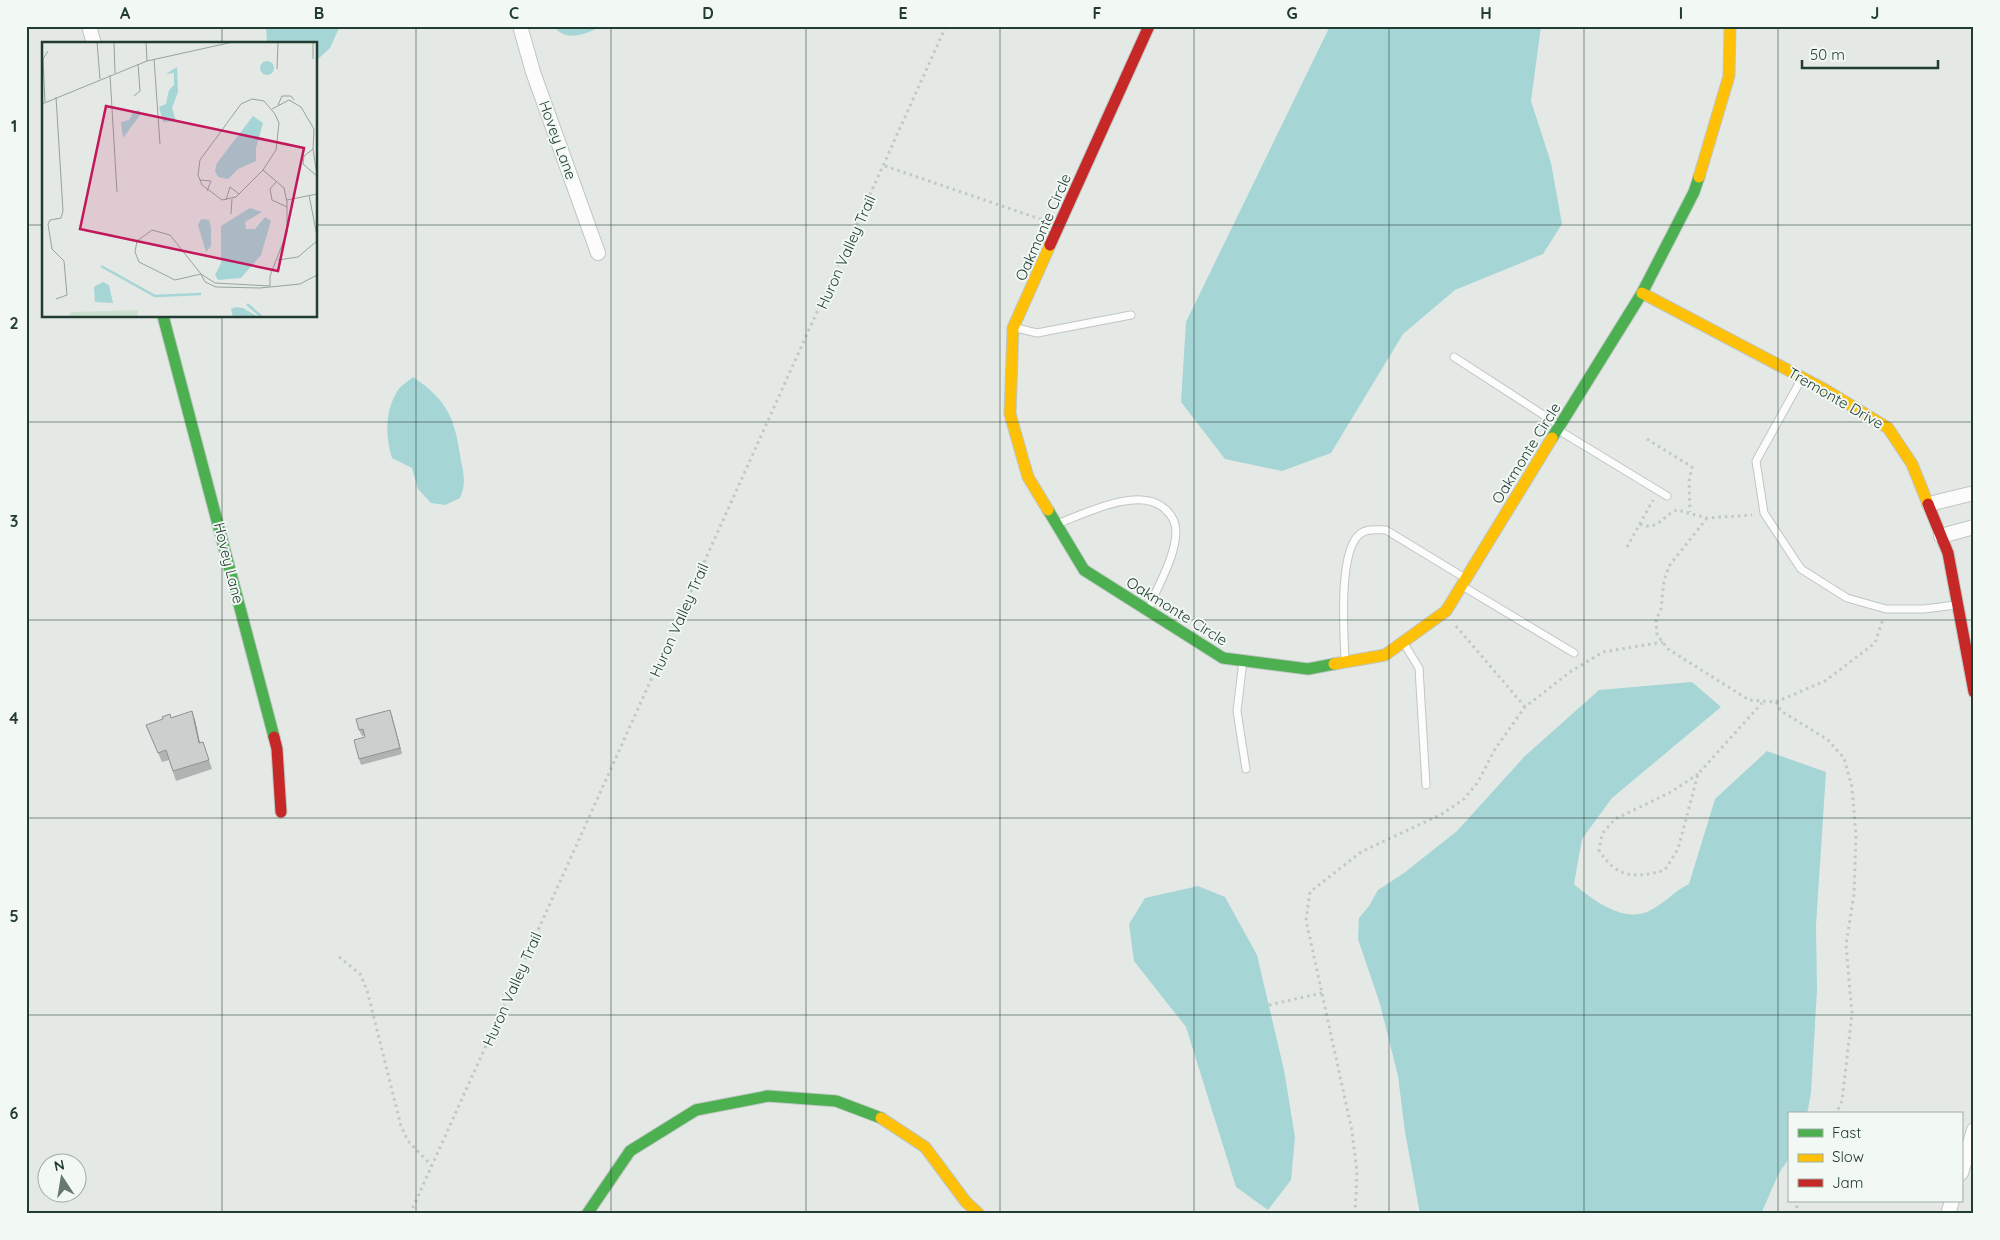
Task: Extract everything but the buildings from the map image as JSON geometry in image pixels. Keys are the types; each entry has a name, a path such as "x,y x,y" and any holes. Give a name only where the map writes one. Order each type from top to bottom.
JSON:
{"street":[{"path":"89,26 93,42"},
{"name":"Hovey Lane","path":"520,26 533,72 598,253"},
{"name":"Oakmonte Circle","path":"1149,26 1013,328 1010,414 1028,477 1084,570 1223,658 1308,669 1385,655 1444,612 1642,292 1694,192 1729,76 1730,26"},
{"name":"Tremonte Drive","path":"1642,292 1802,378 1888,428 1912,464 1948,553 1974,692"},
{"name":"Hovey Lane","path":"165,318 277,749 281,812"},
{"path":"1929,504 1974,494"},
{"path":"1941,536 1974,527"},
{"path":"587,1214 630,1151 696,1110 768,1096 836,1101 884,1119 925,1147 966,1202 979,1214"},
{"path":"1962,1170 1971,1148 1974,1130"},
{"path":"1948,1214 1952,1202"}],"lane":[{"path":"1013,328 1037,332 1131,315"},
{"path":"1454,357 1559,428 1667,496"},
{"path":"1802,378 1756,461 1763,512 1801,569 1847,598 1886,609 1924,609 1958,605"},
{"path":"1056,524 1111,504 1148,500 1163,506 1172,515 1176,532 1170,556 1148,611"},
{"path":"1346,663 1342,606 1350,551 1361,532 1373,530 1386,530 1574,653"},
{"path":"1403,642 1418,668 1426,785"},
{"path":"1243,661 1237,711 1246,769"}],"path":[{"name":"Huron Valley Trail","path":"410,1214 885,166 946,26"},
{"path":"885,166 1060,226"},
{"path":"1647,439 1692,467 1689,481 1690,512"},
{"path":"1627,546 1658,491"},
{"path":"1640,524 1646,527 1655,526 1672,512 1678,510 1707,518 1748,516 1763,512"},
{"path":"1707,518 1669,566 1664,581 1661,609 1656,620 1657,635 1668,649 1749,700 1762,703 1776,702 1825,681 1875,643 1880,633 1886,609"},
{"path":"1444,612 1525,707"},
{"path":"1355,1214 1357,1173 1352,1131 1306,920 1310,892 1361,852 1442,814 1464,800 1478,782 1495,749 1525,707 1570,672 1603,652 1662,642"},
{"path":"1776,702 1781,711 1828,740 1839,752 1844,758 1852,787 1856,836 1854,894 1846,946 1852,1014 1842,1101 1837,1112"},
{"path":"1698,774 1678,849 1666,870 1647,876 1629,875 1608,865 1599,850 1602,834 1615,819 1671,792 1698,774 1762,703"},
{"path":"339,957 360,974 367,990 401,1126 408,1141 432,1166"},
{"path":"1268,1006 1322,993"},
{"path":"1794,1214 1799,1202"},
{"path":"1718,1214 1721,1208"}],"water":[{"path":"266,26 340,26 330,48 318,59 318,42 267,42"},
{"path":"554,26 601,26 590,32 570,36 559,31"},
{"path":"1330,26 1541,26 1531,101 1551,163 1562,224 1543,254 1455,290 1403,334 1331,453 1282,471 1225,459 1181,402 1186,322"},
{"path":"413,377 435,394 442,403 453,423 456,434 464,484 460,498 445,505 431,503 418,489 412,468 392,458 390,450 387,432 391,406 399,388"},
{"path":"1692,682 1721,707 1612,798 1582,839 1574,884 1598,902 1617,911 1627,914 1647,912 1689,884 1715,799 1767,751 1826,772 1816,925 1817,990 1811,1093 1807,1112 1788,1112 1788,1160 1778,1175 1761,1214 1420,1214 1405,1132 1398,1076 1380,1004 1358,939 1359,918 1369,906 1378,890 1404,873 1457,831 1525,756 1599,690"},
{"path":"1198,886 1225,897 1257,955 1284,1070 1295,1137 1291,1180 1268,1210 1236,1187 1186,1027 1134,961 1129,924 1145,898"}],"traffic: fast":[{"path":"1552,438 1642,293 1694,192 1699,177"},
{"path":"164,318 274,737"},
{"path":"1048,510 1084,570 1223,658 1308,669 1334,664"},
{"path":"587,1214 630,1151 696,1110 768,1096 836,1101 881,1118"}],"traffic: slow":[{"path":"1699,177 1729,76 1730,26"},
{"path":"1048,510 1028,477 1010,414 1013,328 1050,245"},
{"path":"1642,293 1824,389 1888,428 1912,464 1928,504"},
{"path":"1334,664 1385,655 1446,611 1552,438"},
{"path":"881,1118 925,1147 966,1202 979,1214"}],"traffic: jam":[{"path":"1050,245 1149,26"},
{"path":"1928,504 1948,553 1974,692"},
{"path":"274,737 277,749 281,812"}]}
